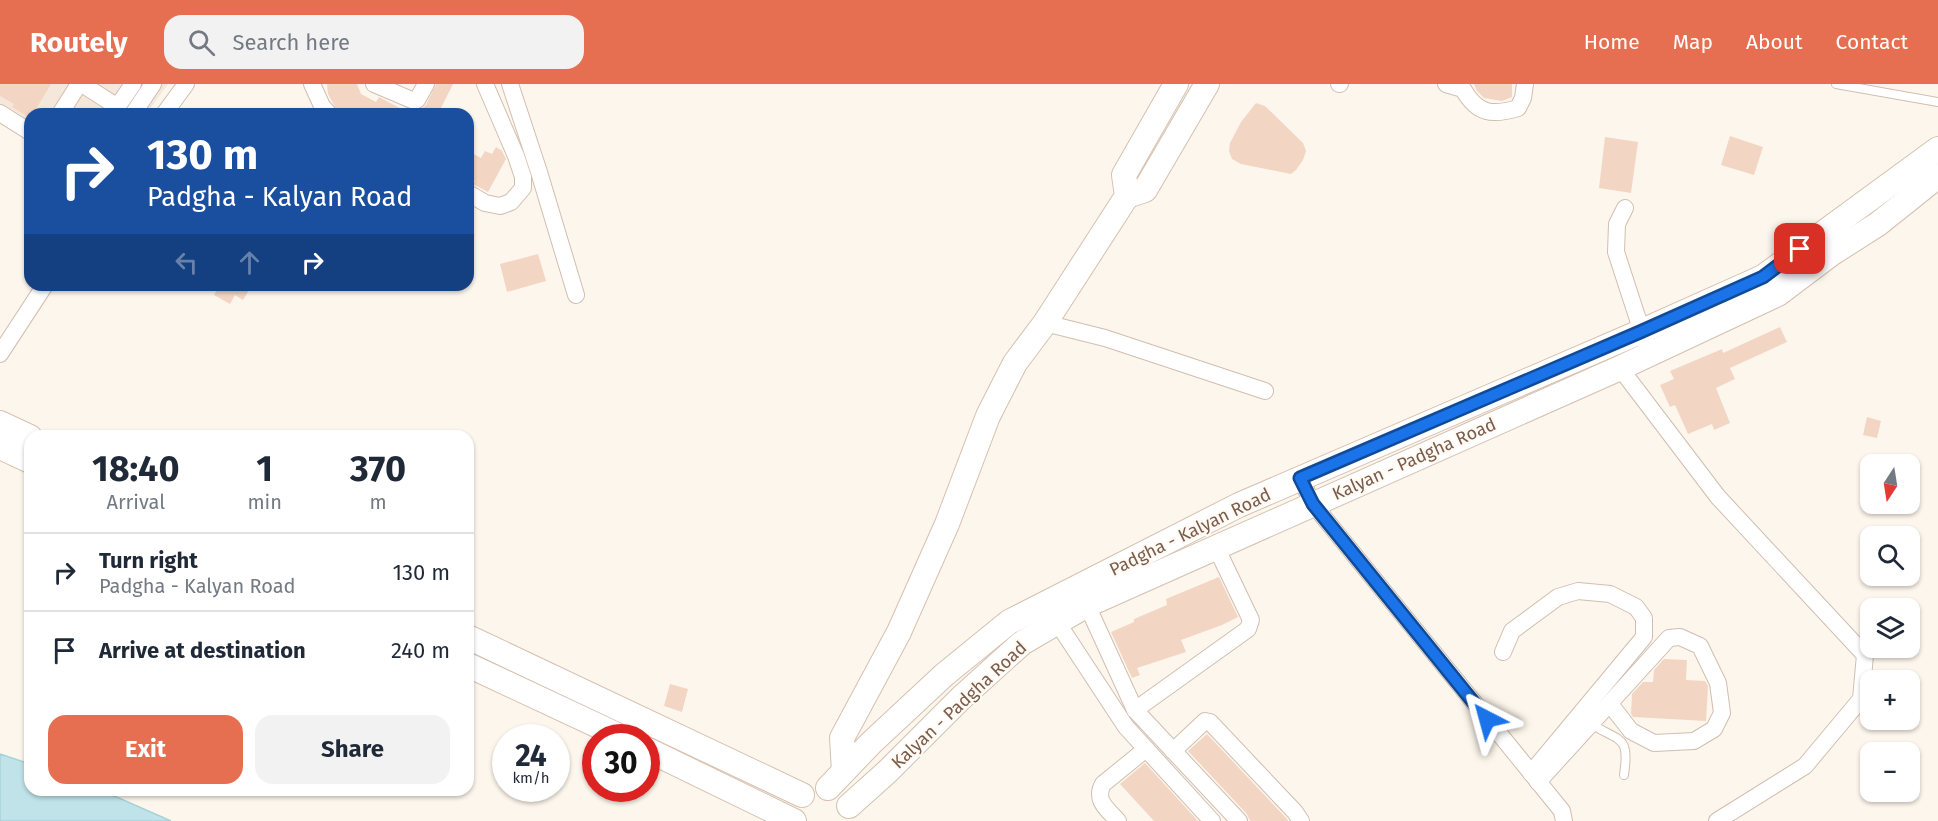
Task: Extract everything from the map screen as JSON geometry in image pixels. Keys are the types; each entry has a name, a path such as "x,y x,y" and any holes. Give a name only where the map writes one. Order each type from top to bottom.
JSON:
{"main road":[{"path":"1127,196 1124,175 1176,84"},
{"path":"844,771 842,738 899,632 947,524 988,416 1015,363 1045,323 1127,196 1145,190 1207,84"},
{"path":"1139,148 1162,161"},
{"path":"1825,244 1878,224 1936,161"},
{"name":"Padgha - Kalyan Road","path":"828,788 871,743 944,675 1009,622 1084,595 1239,505 1300,478 1645,342 1770,286 1825,244 1864,204 1936,161"},
{"path":"1864,204 1878,224"},
{"name":"Kalyan - Padgha Road","path":"853,816 887,772 961,698 1022,643 1057,622 1084,595 1216,547 1620,368 1645,342"},
{"path":"0,423 24,434"},
{"path":"0,447 24,458"},
{"path":"1239,505 1250,532"},
{"path":"474,641 802,795"},
{"path":"474,668 594,724"},
{"path":"660,756 794,821 796,803 802,795 810,790 828,788 844,798 853,816"}],"street":[{"path":"64,108 81,84 113,104 120,103 133,84"},
{"path":"137,108 153,84"},
{"path":"168,108 186,84"},
{"path":"312,84 324,108"},
{"path":"374,84 414,101 417,100 426,84"},
{"path":"485,84 531,174 576,295"},
{"path":"474,197 485,203 500,206 511,202 519,194 531,174 510,84"},
{"path":"1447,84 1469,91 1470,102 1485,111 1506,112 1518,108 1523,98 1525,84"},
{"path":"0,104 24,118"},
{"path":"0,113 24,128"},
{"path":"1625,208 1617,224 1616,252 1645,342"},
{"path":"0,354 41,291"},
{"path":"1045,323 1106,338 1265,391"},
{"path":"1620,368 1718,497 1865,655 1861,699 1804,766 1717,821"},
{"path":"1300,478 1313,504 1562,811 1564,821"},
{"path":"1135,710 1248,629 1251,620 1216,547"},
{"path":"1503,652 1512,632 1558,597 1578,591 1610,594 1636,607 1644,618 1644,637 1534,777"},
{"path":"1084,595 1135,710 1239,821"},
{"path":"1057,622 1126,728 1212,821"},
{"path":"1534,777 1591,724 1670,638 1680,637 1700,646 1718,683 1722,713 1714,729 1694,741 1654,743 1631,731 1610,704"},
{"path":"1173,751 1205,721 1210,722 1301,821"},
{"path":"1118,821 1101,802 1099,791 1103,783 1146,749"}],"lane":[{"path":"1836,84 1938,102"},
{"path":"1591,724 1621,741 1626,749 1624,776"}],"shaded area":[{"path":"0,84 168,84 150,108 24,108 24,137 0,122"}],"water":[{"path":"0,754 24,762 24,796 114,796 171,821 0,821"}],"building":[{"path":"0,84 51,84 37,108 24,108 24,114 12,107 14,104 0,96"},
{"path":"327,84 357,84 361,94 376,102 379,97 400,108 336,108 328,94"},
{"path":"436,84 453,84 441,108 422,108"},
{"path":"1474,84 1512,84 1512,97 1502,101 1484,98"},
{"path":"1256,103 1265,106 1303,143 1306,151 1303,160 1291,174 1241,164 1232,159 1229,151 1230,143 1241,122"},
{"path":"1730,136 1763,147 1754,175 1721,165"},
{"path":"1605,137 1638,142 1631,193 1599,188"},
{"path":"496,147 502,151 506,159 488,192 474,185 474,154 481,158 485,151 492,154"},
{"path":"538,254 546,281 507,292 500,264"},
{"path":"216,291 248,291 243,300 235,295 230,304 214,295"},
{"path":"1780,327 1787,342 1730,368 1735,379 1716,388 1730,423 1714,430 1712,424 1688,434 1675,405 1670,407 1660,385 1674,379 1670,371 1722,349 1723,353"},
{"path":"1867,417 1881,421 1877,438 1863,435"},
{"path":"1219,577 1238,617 1181,640 1186,652 1137,668 1140,675 1132,678 1111,632 1167,605 1166,599"},
{"path":"1664,659 1687,660 1686,680 1705,681 1708,686 1706,721 1633,717 1631,714 1632,694 1643,682 1653,682 1654,670"},
{"path":"670,684 688,689 682,712 664,706"},
{"path":"1207,734 1288,821 1251,821 1249,819 1247,814 1188,751"},
{"path":"1145,763 1198,821 1154,821 1120,784"}],"route":[{"path":"1487,719 1313,504 1300,478 1763,277 1800,249"}]}
